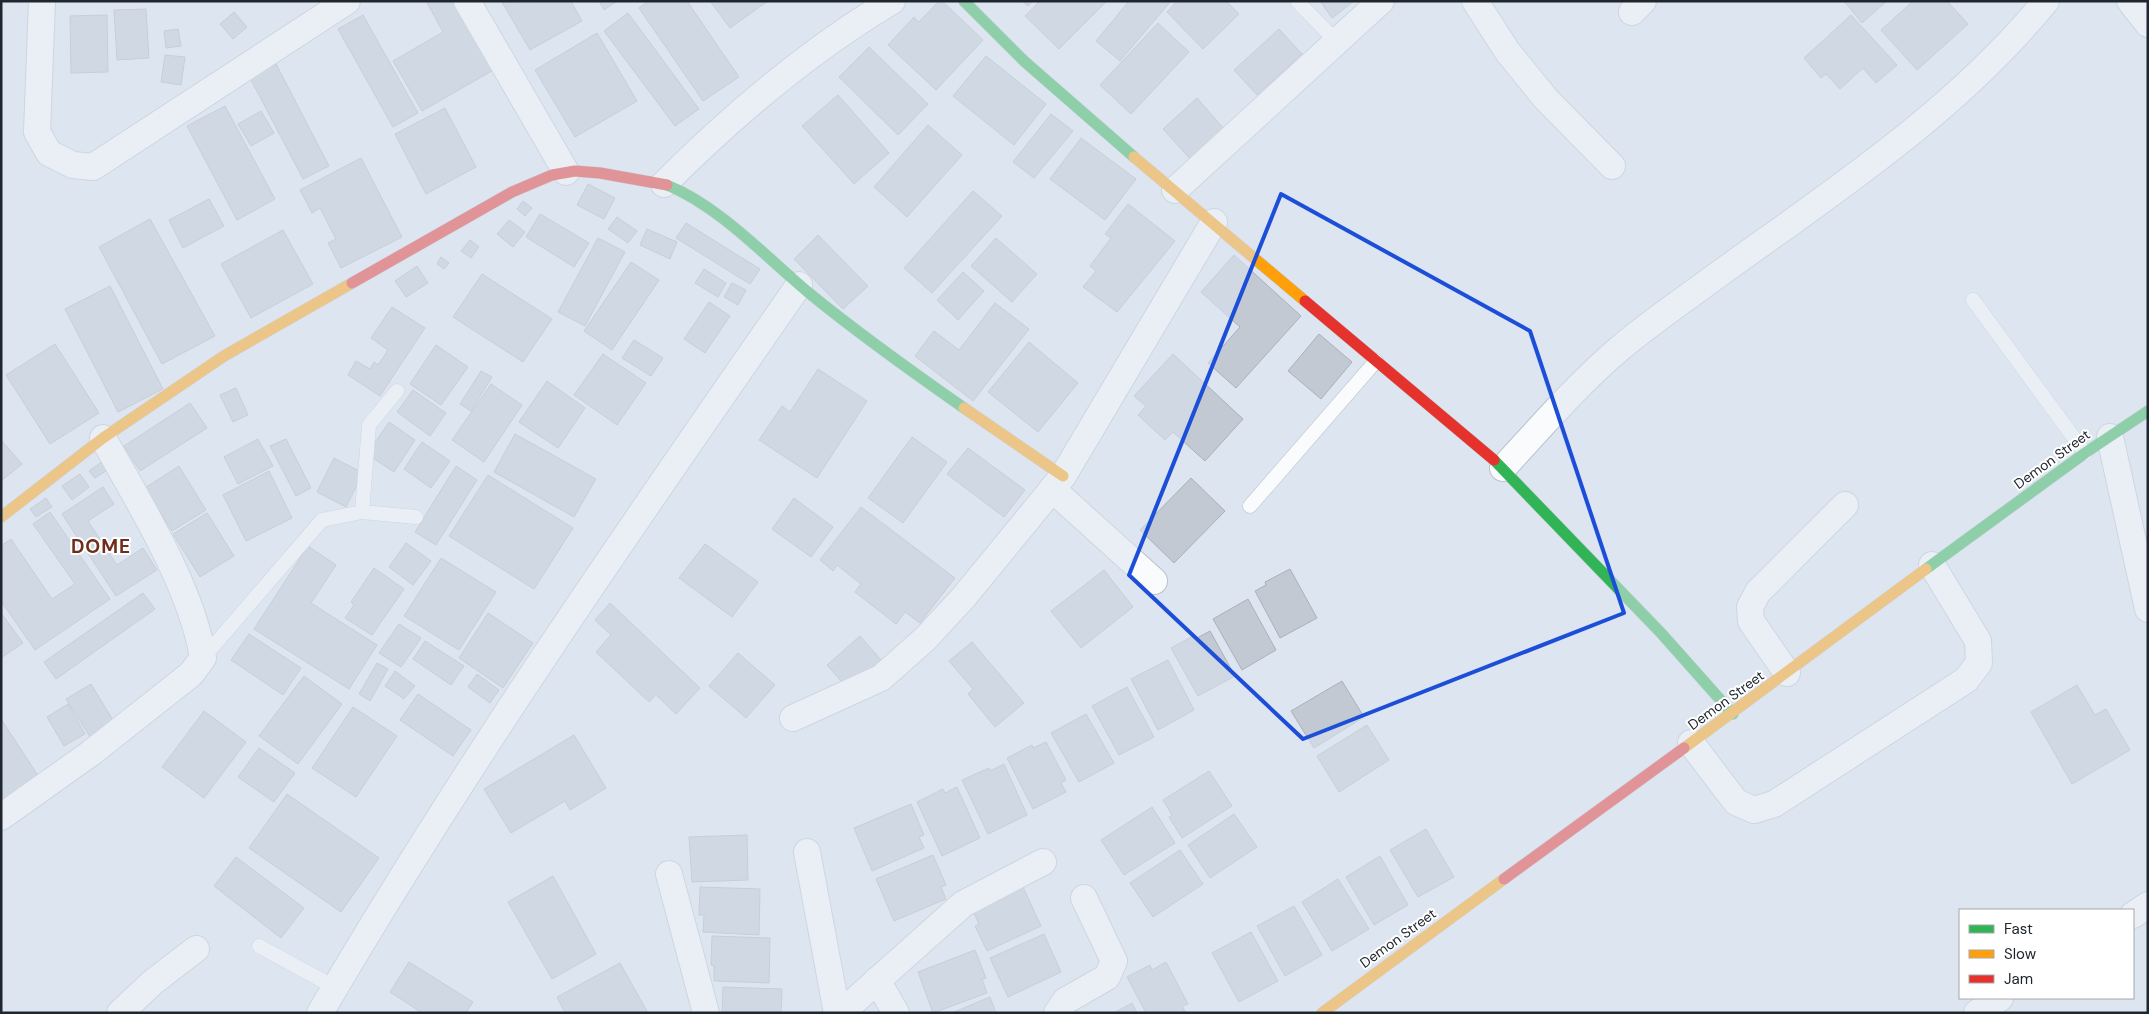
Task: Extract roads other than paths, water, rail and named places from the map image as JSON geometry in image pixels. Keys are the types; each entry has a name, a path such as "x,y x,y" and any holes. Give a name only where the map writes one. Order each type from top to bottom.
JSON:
{"street":[{"path":"42,1 37,132 49,153 73,165 93,167 348,1"},
{"path":"467,1 566,172"},
{"path":"664,184 719,129 782,78 858,22 892,1"},
{"path":"964,1 1024,61 1503,468 1661,633 1733,714"},
{"path":"1175,190 1381,1"},
{"path":"1475,1 1507,51 1546,99 1612,166"},
{"path":"1503,468 1559,406 1619,349 1879,157 1952,100 1994,60 2046,1"},
{"path":"2130,1 2148,24"},
{"path":"1,517 103,438 233,352 512,192 539,180 566,172 599,173 664,184 694,200 733,227 799,285 1058,482 1154,580"},
{"path":"793,718 881,678 925,639 963,598 1058,482 1214,222"},
{"path":"320,1013 392,892 552,644 799,285"},
{"name":"Demon Street","path":"1322,1013 1733,714 2085,453 2148,411"},
{"path":"2110,437 2140,543 2148,609"},
{"path":"1,817 91,753 184,680 203,658 200,638 183,592 150,522 103,438"},
{"path":"1787,673 1751,621 1750,607 1758,592 1845,505"},
{"path":"1691,744 1736,802 1754,810 1774,804 1966,680 1979,663 1978,642 1932,565"},
{"path":"807,852 839,1013 963,904 1043,862"},
{"path":"669,874 706,1013"},
{"path":"1057,1013 1065,1000 1107,977 1114,960 1084,898"},
{"path":"2134,914 2148,905"},
{"path":"120,1013 153,982 196,949"},
{"path":"877,980 896,1013"},
{"path":"1977,1013 1998,999"}],"lane":[{"path":"1298,1 1337,42"},
{"path":"1973,300 2085,453"},
{"path":"1250,506 1376,361"},
{"path":"362,512 369,425 397,391"},
{"path":"203,658 322,520 362,512 416,517"},
{"path":"259,946 334,988"}],"district":[{"name":"DOME","path":"101,546"}]}
